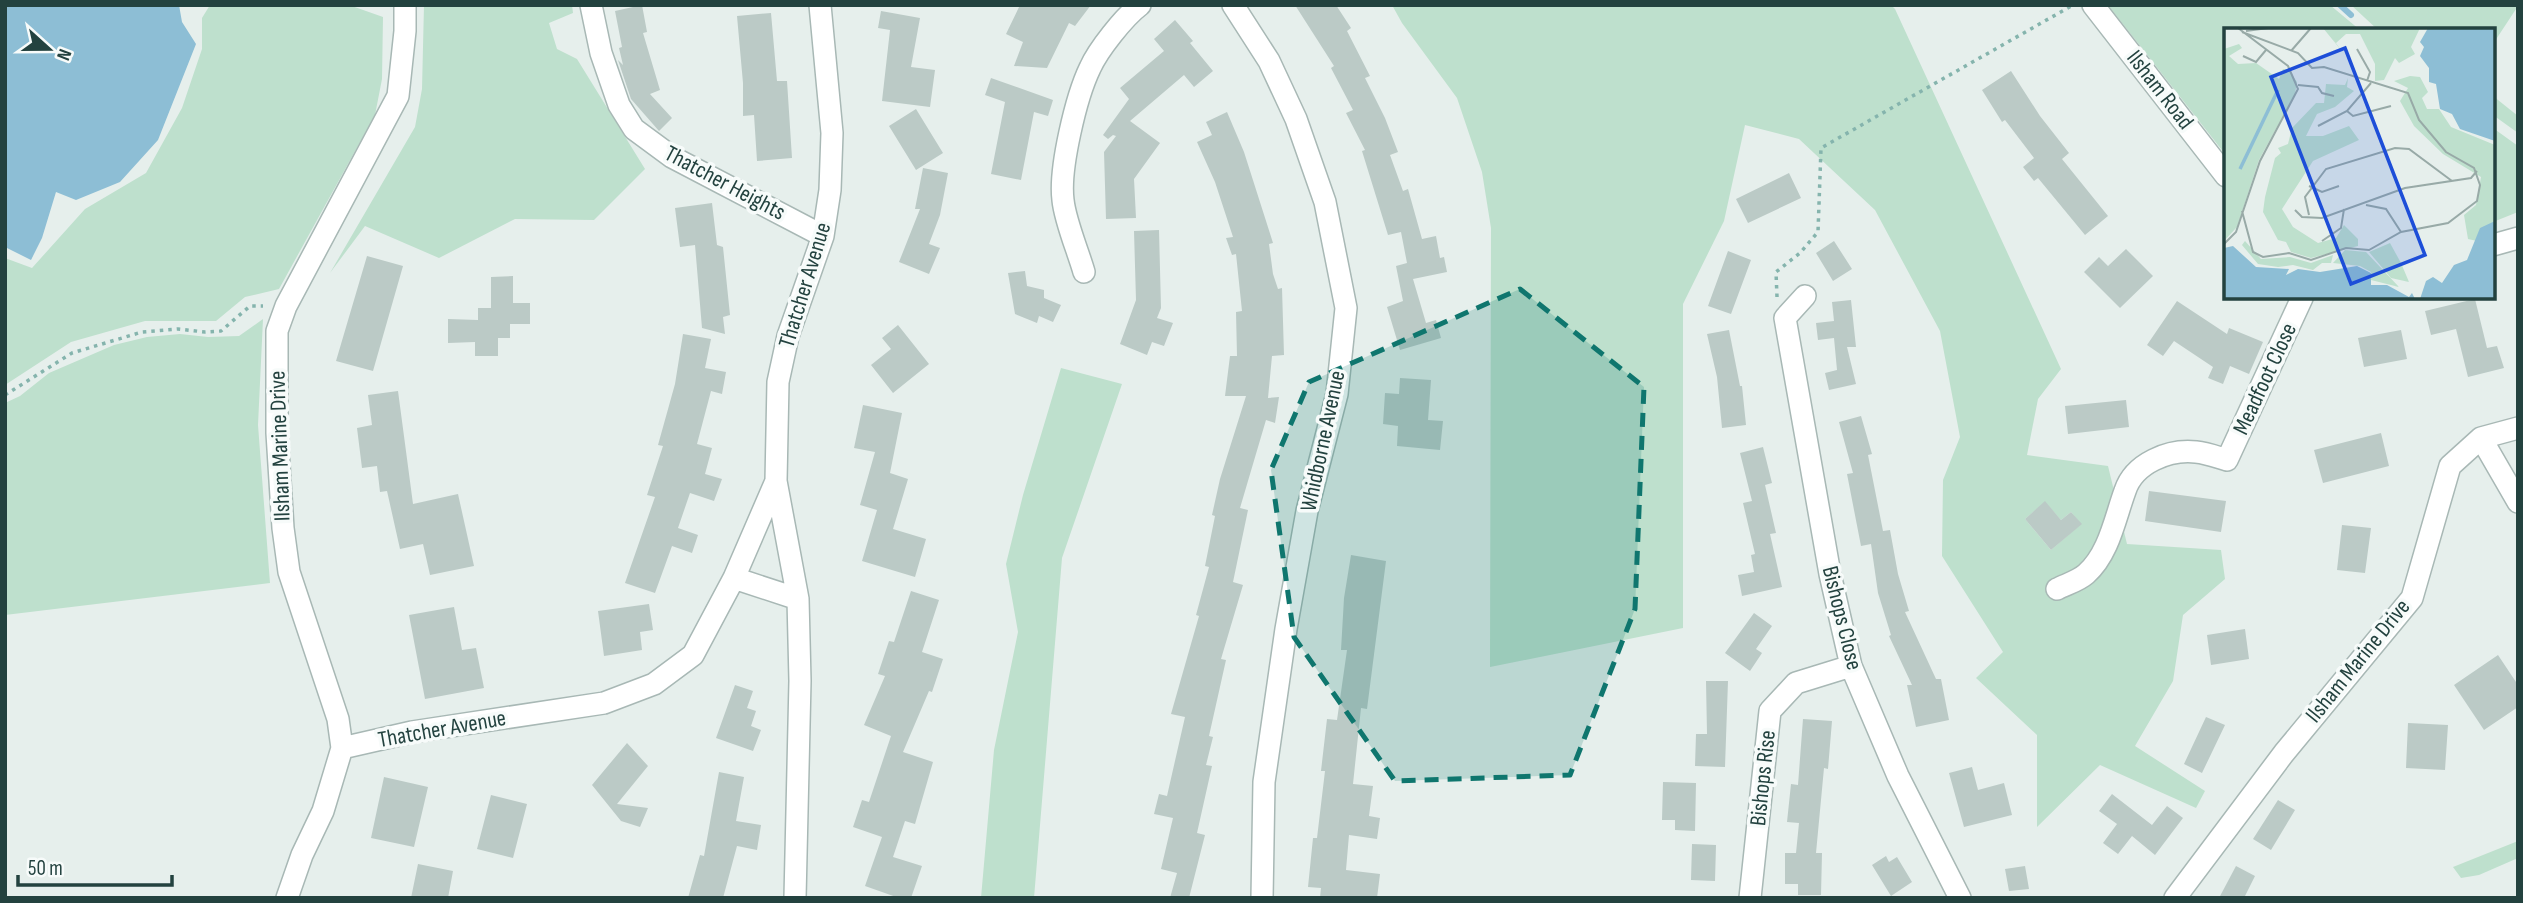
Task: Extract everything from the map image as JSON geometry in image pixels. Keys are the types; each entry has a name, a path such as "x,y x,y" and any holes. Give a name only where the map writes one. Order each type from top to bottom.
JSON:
{"street":[{"name":"Ilsham Marine Drive","path":"288,898 302,855 323,811 342,748 338,719 289,572 283,528 277,433 277,331 286,306 398,96 405,5"},
{"name":"Thatcher Heights","path":"591,5 601,52 619,105 634,129 672,157 823,236"},
{"name":"Thatcher Avenue","path":"795,898 800,681 798,599 776,481 778,382 788,336 823,236 831,190 832,133 820,5"},
{"path":"1084,272 1063,200 1066,150 1090,67 1128,14 1140,5"},
{"name":"Whidborne Avenue","path":"1233,5 1269,61 1296,119 1325,202 1346,308 1337,394 1307,511 1286,629 1264,782 1262,898"},
{"name":"Ilsham Road","path":"2093,5 2224,175"},
{"path":"2495,244 2518,238"},
{"path":"1776,315 1805,296"},
{"name":"Meadfoot Close","path":"2057,589 2078,580 2094,564 2115,525 2125,490 2141,468 2164,456 2193,452 2227,460 2302,299"},
{"name":"Bishops Close","path":"1776,315 1851,666 1898,776 1959,898"},
{"name":"Ilsham Marine Drive","path":"2175,898 2284,753 2412,598 2450,466 2481,438 2518,428"},
{"path":"2481,438 2518,502"},
{"name":"Thatcher Avenue","path":"342,748 412,732 604,703 654,684 693,655 734,578 776,481"},
{"path":"734,578 798,599"},
{"name":"Bishops Rise","path":"1750,898 1770,711 1796,683 1851,666"}],"path":[{"path":"1776,315 1776,272 1800,253 1818,232 1821,148 2073,5"},
{"path":"5,395 72,353 142,331 221,331 250,306"},
{"path":"13,392 17,398"}],"highlighted area":[{"path":"1520,289 1644,387 1635,609 1570,775 1395,781 1294,637 1271,470 1309,382"}],"green space":[{"path":"210,5 349,5 383,17 382,79 375,115 279,289 245,297 216,321 145,321 71,342 5,385 5,258 32,268 85,209 146,173 182,108 202,49 202,18"},
{"path":"424,5 572,5 573,13 549,23 557,49 577,59 645,169 594,220 515,219 439,258 365,226 330,273 415,127 422,89"},
{"path":"1392,5 1891,5 2061,369 2038,399 2027,455 2108,466 2127,544 2221,550 2225,579 2183,615 2173,681 2135,746 2205,791 2196,808 2100,765 2037,827 2037,735 1976,678 2003,652 1942,556 1943,480 1960,437 1940,331 1875,210 1799,139 1745,125 1724,221 1683,304 1683,628 1490,667 1491,228 1482,172 1457,98 1402,23","holes":["2045,502 2061,520 2071,512 2081,524 2051,550 2025,519"]},
{"path":"2108,5 2330,5 2358,28 2224,28 2224,153"},
{"path":"2351,5 2518,5 2495,41 2495,28 2376,28"},
{"path":"2495,98 2518,116 2518,133 2495,116"},
{"path":"2495,129 2518,146 2518,212 2495,221"},
{"path":"263,319 258,425 270,583 5,615 5,403 20,396 49,373 114,345 147,337 180,334 239,336"},
{"path":"1061,368 1122,384 1062,558 1034,898 981,898 994,750 1018,632 1006,564 1023,495"},
{"path":"2518,841 2518,858 2479,875 2461,878 2453,867"}],"water":[{"path":"5,5 179,5 182,22 196,44 158,140 120,182 76,200 56,192 42,238 31,260 5,247"}],"building":[{"path":"642,5 647,32 643,33 660,90 650,94 672,118 659,131 631,99 618,60 623,65 615,11"},
{"path":"1020,5 1091,5 1075,26 1069,23 1047,68 1014,66 1023,42 1006,34"},
{"path":"1295,5 1336,5 1351,28 1347,31 1370,76 1365,78 1398,152 1390,155 1403,191 1408,189 1422,239 1436,236 1440,258 1444,257 1447,272 1413,279 1426,323 1436,320 1441,338 1400,350 1387,307 1403,301 1396,266 1407,263 1401,232 1388,235 1362,151 1365,150 1346,113 1353,110 1331,68 1334,66"},
{"path":"881,11 920,18 911,67 935,70 930,107 882,101 890,30 878,28"},
{"path":"771,13 777,81 787,81 792,158 757,161 754,115 743,116 737,16"},
{"path":"1175,20 1213,71 1194,87 1184,75 1130,121 1160,143 1134,179 1136,218 1106,219 1104,152 1116,136 1108,139 1103,135 1129,99 1120,88 1164,51 1154,39"},
{"path":"2011,71 2040,116 2069,153 2062,159 2108,216 2085,235 2038,178 2034,181 2023,167 2034,158 2005,120 2002,122 1982,90"},
{"path":"991,78 1053,100 1048,116 1034,112 1021,180 991,174 1005,102 985,95"},
{"path":"916,109 943,153 916,170 889,126"},
{"path":"1227,112 1244,152 1273,243 1269,244 1273,274 1278,289 1282,288 1284,355 1272,356 1268,398 1279,397 1275,423 1266,420 1240,508 1248,510 1233,582 1243,585 1221,659 1226,660 1209,736 1213,737 1206,765 1212,766 1197,833 1205,835 1189,898 1170,898 1177,873 1161,869 1173,818 1154,814 1159,794 1167,796 1185,717 1171,714 1199,616 1196,615 1209,567 1205,566 1220,479 1246,396 1225,396 1230,356 1237,356 1236,312 1242,311 1236,254 1232,255 1226,238 1233,237 1215,182 1197,142 1212,135 1206,122"},
{"path":"923,168 948,173 940,215 929,244 940,248 929,274 899,262 920,209 915,209"},
{"path":"1789,173 1801,198 1748,223 1736,199"},
{"path":"712,203 717,245 723,247 730,315 723,317 725,334 702,328 695,245 680,247 675,208"},
{"path":"1159,230 1161,308 1157,318 1173,323 1164,346 1152,342 1147,355 1120,344 1136,300 1134,231"},
{"path":"1834,241 1852,269 1833,281 1816,253"},
{"path":"2126,249 2153,276 2120,308 2084,272 2099,257 2108,266"},
{"path":"1728,251 1751,260 1731,314 1708,306"},
{"path":"367,256 403,266 373,371 336,361"},
{"path":"1025,271 1027,286 1044,290 1044,298 1061,305 1053,322 1039,316 1037,323 1015,314 1008,273"},
{"path":"513,276 513,303 530,303 530,324 510,324 510,338 498,338 498,356 475,356 475,342 448,343 448,319 478,320 478,308 491,308 491,277"},
{"path":"2475,299 2487,348 2497,346 2504,368 2468,377 2456,329 2431,335 2425,311"},
{"path":"1851,300 1856,347 1847,347 1856,384 1829,390 1825,373 1837,370 1834,338 1818,340 1816,323 1834,321 1832,302"},
{"path":"2177,301 2227,334 2229,328 2263,342 2249,374 2230,366 2223,384 2208,378 2213,367 2174,341 2163,356 2147,345"},
{"path":"898,325 929,364 893,393 871,365 891,349 882,338"},
{"path":"1729,330 1742,386 1746,425 1722,428 1717,377 1707,334"},
{"path":"2401,330 2407,359 2364,367 2358,338"},
{"path":"683,334 711,339 705,368 726,372 722,394 711,391 697,444 712,448 705,474 722,479 714,501 690,493 678,528 698,535 692,553 672,546 655,593 625,583 655,497 647,495 663,446 658,445 675,384"},
{"path":"1400,378 1431,380 1428,420 1443,421 1440,450 1397,446 1398,426 1383,424 1385,393 1399,394"},
{"path":"398,391 413,504 458,494 474,566 430,575 423,544 400,549 387,491 380,492 377,466 362,468 357,428 372,425 368,395"},
{"path":"2126,400 2129,427 2068,434 2065,406"},
{"path":"863,405 902,413 890,473 908,479 893,529 926,539 915,577 862,561 877,510 860,505 875,452 854,448"},
{"path":"1861,416 1872,454 1868,455 1883,531 1890,530 1898,574 1909,611 1905,612 1936,679 1941,679 1949,720 1916,727 1907,685 1912,685 1889,636 1891,635 1878,593 1871,544 1861,546 1847,474 1853,473 1839,422"},
{"path":"2381,433 2389,466 2323,483 2314,450"},
{"path":"1763,447 1772,483 1765,485 1776,533 1770,534 1782,587 1742,596 1738,575 1754,572 1751,555 1755,554 1743,503 1752,501 1740,453"},
{"path":"2149,491 2226,501 2221,532 2145,521"},
{"path":"2045,501 2061,520 2071,512 2082,524 2051,550 2025,519"},
{"path":"2342,525 2371,528 2365,573 2337,570"},
{"path":"1351,555 1386,561 1367,709 1361,708 1353,784 1373,786 1369,816 1380,818 1377,839 1349,835 1346,870 1380,874 1377,898 1320,898 1321,888 1308,887 1313,838 1317,838 1325,771 1321,771 1327,719 1337,720 1347,650 1341,650 1344,598"},
{"path":"911,591 939,600 922,652 943,659 932,692 929,691 903,752 933,762 915,824 905,821 893,857 922,866 911,898 899,898 865,886 882,837 853,827 862,800 869,802 891,736 864,725 885,676 878,674 889,641 894,642"},
{"path":"649,604 653,630 640,632 642,650 604,656 598,611"},
{"path":"454,607 462,650 476,648 484,688 425,699 409,615"},
{"path":"1754,613 1772,626 1756,649 1762,653 1750,671 1725,653"},
{"path":"2245,629 2249,659 2211,665 2207,635"},
{"path":"2498,655 2518,685 2518,707 2484,730 2454,685"},
{"path":"1706,681 1728,681 1725,767 1695,766 1696,734 1707,734"},
{"path":"735,685 753,691 747,708 756,711 751,726 761,730 753,751 716,738"},
{"path":"2206,717 2225,725 2202,773 2184,764"},
{"path":"1803,719 1832,721 1828,769 1824,768 1816,853 1822,853 1821,895 1798,895 1798,884 1785,884 1785,853 1796,853 1799,823 1787,822 1791,784 1798,785"},
{"path":"2408,723 2448,725 2445,770 2406,768"},
{"path":"627,743 648,766 617,804 648,808 640,827 621,821 592,785"},
{"path":"1972,767 1978,790 2004,783 2012,815 1964,827 1949,773"},
{"path":"719,772 744,777 736,821 761,825 757,850 737,846 723,898 688,898 700,855 704,856"},
{"path":"384,777 428,787 414,847 371,838"},
{"path":"1663,782 1696,783 1695,831 1675,830 1675,820 1662,820"},
{"path":"2112,794 2152,825 2167,806 2183,818 2155,855 2132,836 2118,854 2103,843 2117,824 2099,811"},
{"path":"491,795 527,804 513,858 477,849"},
{"path":"2278,800 2295,810 2271,850 2253,839"},
{"path":"1692,844 1716,845 1715,881 1691,880"},
{"path":"1886,856 1889,862 1897,857 1912,882 1891,896 1872,865"},
{"path":"418,864 453,871 448,898 411,898"},
{"path":"2025,866 2029,889 2009,891 2005,869"},
{"path":"2236,866 2255,876 2244,898 2219,898"}],"waterway":[{"path":"2340,5 2351,15"}]}
